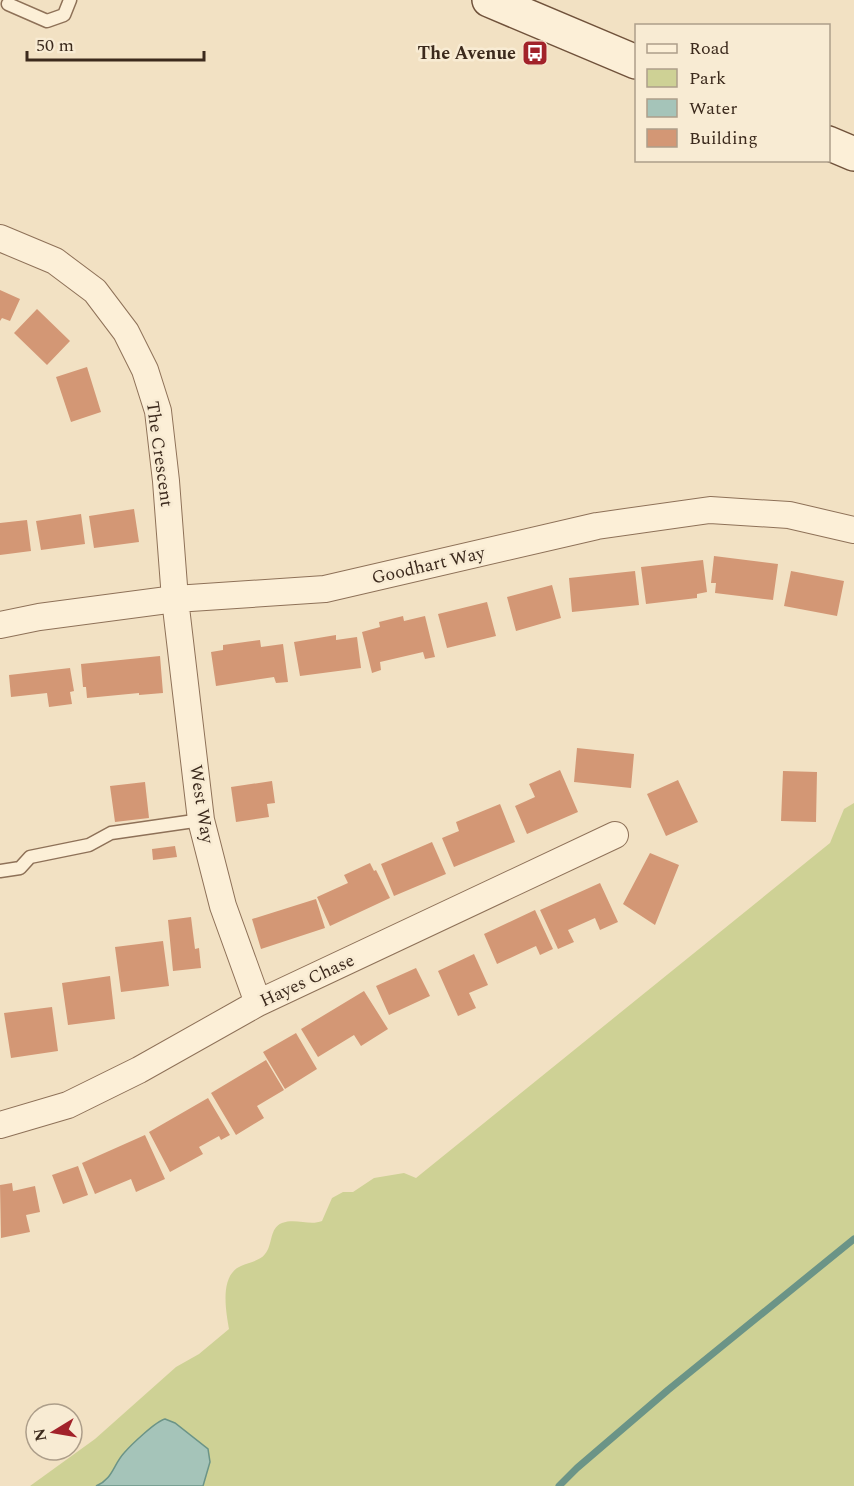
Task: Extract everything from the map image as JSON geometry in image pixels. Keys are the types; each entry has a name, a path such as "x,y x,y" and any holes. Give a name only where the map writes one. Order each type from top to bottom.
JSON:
{"street":[{"path":"489,0 635,62"},
{"path":"830,144 854,154"},
{"name":"The Crescent","path":"0,238 55,261 95,291 126,332 145,370 158,411 175,599"},
{"name":"Goodhart Way","path":"0,625 39,617 175,599 325,589 597,526 710,510 789,515 854,531"},
{"name":"West Way","path":"175,599 201,820 223,906 258,1003"},
{"name":"Hayes Chase","path":"0,1125 68,1105 139,1071 258,1003 615,834"}],"lane":[{"path":"8,4 47,21 64,15 70,0"},
{"path":"0,871 20,868 30,856 89,845 111,833 201,820"}],"green space":[{"path":"854,803 854,1486 30,1486 63,1462 84,1462 84,1447 176,1367 199,1354 229,1329 226,1294 229,1277 241,1266 263,1256 278,1225 298,1221 313,1223 322,1221 332,1198 343,1192 353,1192 374,1178 404,1173 416,1178 830,843 844,809"}],"water":[{"path":"165,1419 175,1423 208,1449 210,1462 203,1486 96,1486 106,1480 120,1458 132,1445"}],"building":[{"path":"0,290 20,299 10,321 2,318 0,321"},
{"path":"37,309 70,341 47,365 14,333"},
{"path":"87,367 101,412 71,422 56,377"},
{"path":"134,509 139,542 94,548 89,516"},
{"path":"81,514 85,544 41,550 36,521"},
{"path":"27,520 31,551 0,555 0,523"},
{"path":"714,556 778,564 773,600 715,593 716,583 711,583"},
{"path":"703,560 707,592 697,594 697,598 646,604 641,567"},
{"path":"635,571 639,605 572,612 569,578"},
{"path":"791,571 844,581 837,616 784,606"},
{"path":"552,585 561,618 516,631 507,597"},
{"path":"487,602 496,636 447,648 438,614"},
{"path":"403,616 404,621 425,616 435,657 425,659 423,652 380,662 381,670 372,673 362,632 380,627 379,622"},
{"path":"336,635 336,640 357,637 361,668 300,676 294,642"},
{"path":"260,640 261,647 283,644 288,682 276,683 274,677 216,686 211,652 223,650 223,645"},
{"path":"160,656 163,693 87,698 86,687 83,687 81,664"},
{"path":"70,668 74,691 70,692 72,704 49,707 47,693 11,697 9,675"},
{"path":"577,748 634,754 631,788 574,782"},
{"path":"560,770 578,812 527,834 515,806 535,797 529,784"},
{"path":"783,771 817,772 816,822 781,821"},
{"path":"678,780 698,822 666,836 647,794"},
{"path":"272,781 275,803 267,804 269,817 236,822 231,787"},
{"path":"145,782 149,818 115,822 110,786"},
{"path":"500,804 515,842 454,867 442,838 459,831 456,822"},
{"path":"432,842 446,874 394,896 381,864"},
{"path":"175,846 177,857 153,860 152,849"},
{"path":"650,853 679,865 655,925 623,904"},
{"path":"370,863 390,898 330,926 317,897 348,883 344,875"},
{"path":"600,883 618,922 600,930 595,918 568,930 574,942 558,949 540,910"},
{"path":"316,899 325,928 261,949 252,919"},
{"path":"535,910 553,949 540,955 536,946 497,964 484,934"},
{"path":"191,917 195,949 199,948 201,968 173,971 168,920"},
{"path":"163,941 169,986 121,992 115,947"},
{"path":"474,954 488,985 469,993 476,1008 458,1016 438,971"},
{"path":"416,968 430,996 389,1015 376,986"},
{"path":"110,976 115,1019 68,1025 62,983"},
{"path":"364,991 388,1029 361,1046 354,1035 318,1057 301,1029"},
{"path":"52,1007 58,1051 11,1058 4,1013"},
{"path":"296,1033 317,1069 285,1089 263,1052"},
{"path":"266,1060 284,1090 257,1106 264,1118 236,1135 211,1093"},
{"path":"208,1098 230,1135 221,1140 219,1136 199,1147 203,1154 170,1172 149,1132"},
{"path":"145,1135 165,1179 136,1192 131,1179 95,1194 82,1163"},
{"path":"78,1166 88,1195 63,1204 52,1175"},
{"path":"12,1183 13,1191 35,1186 40,1212 26,1215 30,1232 1,1238 0,1185"}],"waterway":[{"path":"559,1486 668,1390 854,1239"}],"place":[{"name":"The Avenue","path":"535,53"}]}
